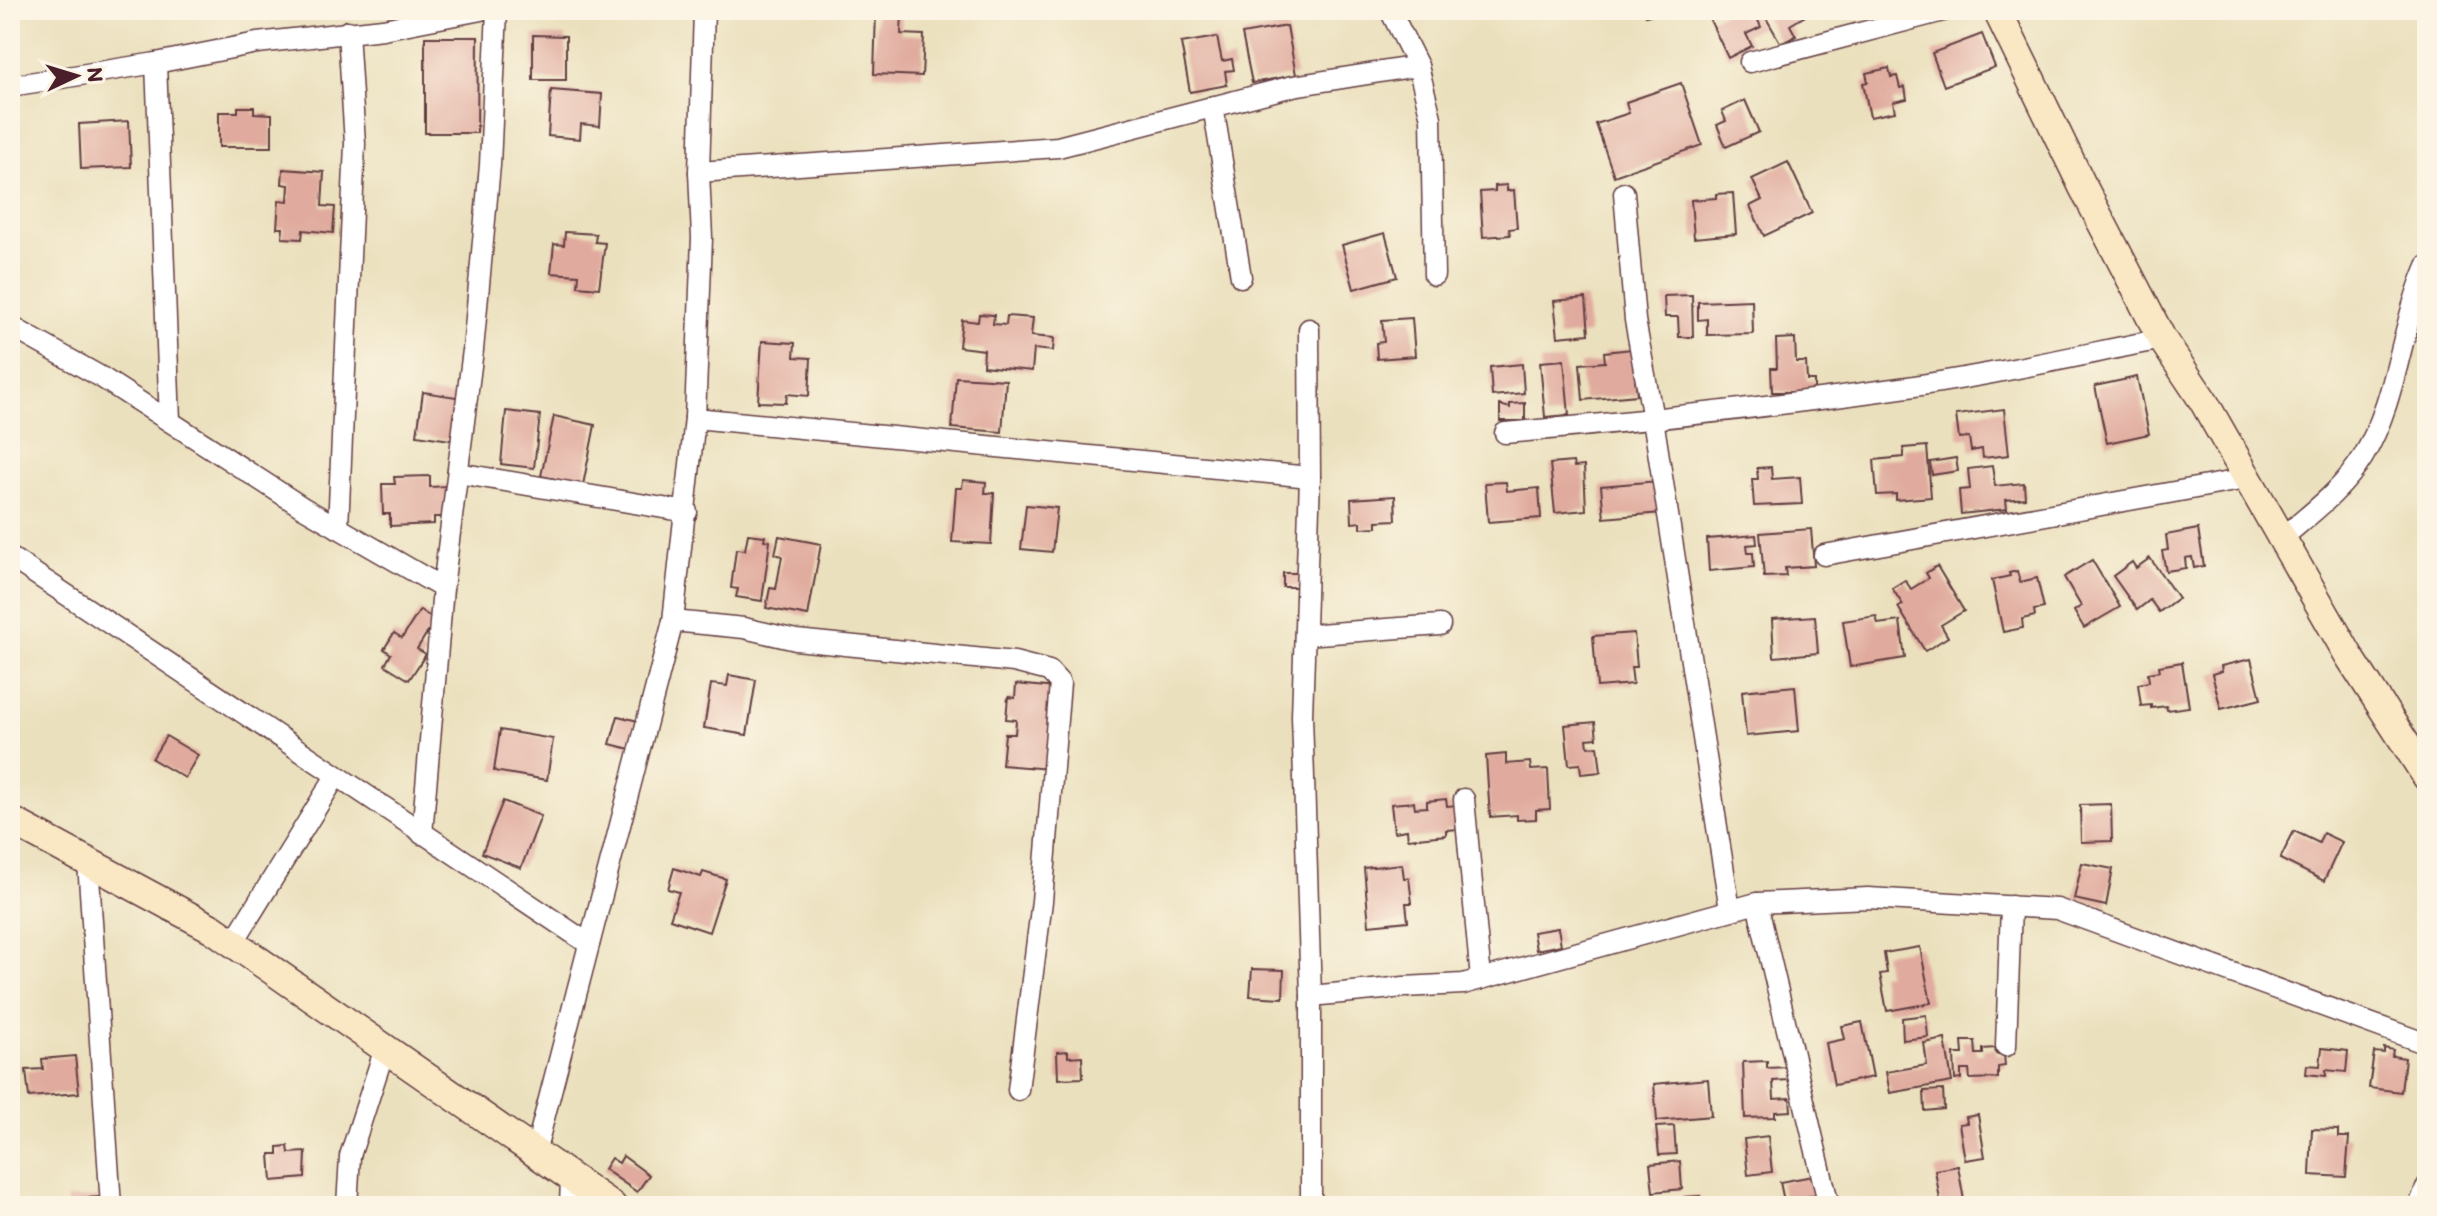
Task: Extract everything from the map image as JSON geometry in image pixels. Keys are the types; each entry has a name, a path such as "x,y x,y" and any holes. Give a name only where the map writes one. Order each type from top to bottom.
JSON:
{"street":[{"path":"10,86 257,43 348,31 381,20 481,10"},
{"path":"422,834 443,588 473,350 490,165 497,10"},
{"path":"535,1153 673,621 695,418 702,238 699,172 704,10"},
{"path":"1390,10 1418,66 1431,118 1434,275"},
{"path":"1750,62 1947,10"},
{"path":"1997,10 2082,185 2162,339 2204,402 2349,656 2427,777"},
{"path":"338,528 355,144 348,31"},
{"path":"156,63 170,421"},
{"path":"699,172 1058,147 1293,86 1418,66"},
{"path":"1213,106 1241,277"},
{"path":"1624,193 1635,320 1730,910"},
{"path":"2281,539 2340,488 2363,458 2386,407 2405,331 2427,266"},
{"path":"10,326 101,377 338,528 443,588"},
{"path":"1309,329 1310,477 1302,716 1311,996 1311,1206"},
{"path":"1505,433 1653,419 1888,390 2162,339"},
{"path":"695,418 1310,477"},
{"path":"458,473 687,512"},
{"path":"1824,555 2246,479"},
{"path":"10,557 589,944"},
{"path":"673,621 744,628 796,640 1014,662 1049,671 1060,683 1042,901 1018,1090"},
{"path":"1305,635 1440,625"},
{"path":"233,943 336,776"},
{"path":"1464,799 1481,979"},
{"path":"10,820 213,929 612,1206"},
{"path":"88,862 111,1206"},
{"path":"1311,996 1463,984 1757,903 1868,898 2057,909 2427,1044"},
{"path":"1757,903 1829,1206"},
{"path":"2006,1046 2011,906"},
{"path":"347,1206 350,1156 385,1048"},
{"path":"570,1206 571,1178"},
{"path":"2419,1206 2427,1186"}],"building":[{"path":"1644,10 1664,10 1664,11 1646,16"},
{"path":"1730,10 1740,10 1743,16 1754,11 1761,27 1746,34 1752,46 1728,58 1710,20"},
{"path":"1764,10 1802,10 1805,16 1790,25 1796,36 1781,44"},
{"path":"876,12 902,13 901,34 924,35 922,76 874,74"},
{"path":"1287,26 1296,75 1252,83 1242,34"},
{"path":"1982,34 1995,67 1944,86 1932,53"},
{"path":"533,35 566,36 566,80 533,80"},
{"path":"425,37 478,37 477,133 425,133"},
{"path":"1217,37 1222,61 1232,59 1234,70 1225,71 1227,85 1190,92 1181,43"},
{"path":"1889,68 1891,77 1897,76 1900,88 1905,87 1907,99 1893,102 1895,112 1870,117 1863,83 1868,82 1866,73"},
{"path":"1681,83 1702,145 1614,176 1596,124 1629,113 1626,102"},
{"path":"551,90 602,94 600,126 581,124 580,139 548,136"},
{"path":"1745,100 1759,132 1726,147 1717,125 1726,121 1722,111"},
{"path":"238,107 254,107 254,113 272,114 272,147 219,147 219,112 238,112"},
{"path":"129,121 131,167 81,169 79,124"},
{"path":"1788,162 1812,213 1764,236 1750,206 1762,200 1752,179"},
{"path":"283,169 324,172 322,206 335,207 333,233 303,230 302,239 282,238 283,228 277,228 279,200 288,201 289,185 282,184"},
{"path":"1507,185 1507,191 1514,190 1517,228 1509,229 1510,235 1483,237 1480,192 1495,191 1495,186"},
{"path":"1733,193 1736,234 1694,238 1691,200"},
{"path":"565,232 596,234 595,242 605,243 599,288 578,286 579,275 551,273 554,244 564,245"},
{"path":"1385,233 1397,277 1354,289 1342,245"},
{"path":"1692,295 1693,337 1679,337 1678,317 1665,317 1664,296"},
{"path":"1586,298 1589,334 1558,337 1554,301"},
{"path":"1752,300 1753,334 1707,335 1707,319 1698,320 1698,302"},
{"path":"979,314 994,315 993,324 1006,325 1007,316 1033,318 1031,336 1054,338 1053,351 1034,349 1032,371 983,366 984,350 959,347 962,320 978,322"},
{"path":"1412,318 1415,356 1377,359 1376,343 1384,342 1382,320"},
{"path":"1795,338 1796,362 1806,362 1807,380 1814,380 1814,392 1772,392 1771,368 1777,368 1776,339"},
{"path":"762,341 795,343 794,357 811,358 809,396 787,394 786,403 758,402"},
{"path":"1632,349 1637,395 1583,400 1580,364 1605,362 1604,352"},
{"path":"1564,360 1569,415 1545,417 1540,362"},
{"path":"1522,364 1524,393 1492,396 1490,367"},
{"path":"956,377 1006,380 1002,432 952,428"},
{"path":"2137,377 2149,434 2107,443 2095,386"},
{"path":"423,392 463,398 457,441 417,435"},
{"path":"1525,403 1525,421 1500,421 1500,405 1510,408 1510,404"},
{"path":"2004,409 2009,455 1983,458 1982,449 1971,451 1969,437 1959,438 1956,415"},
{"path":"506,411 540,415 534,468 501,464"},
{"path":"554,416 595,425 583,485 541,476"},
{"path":"1927,446 1931,497 1896,500 1896,494 1877,495 1874,460 1904,457 1903,448"},
{"path":"1956,458 1958,471 1932,475 1930,462"},
{"path":"1573,462 1574,467 1584,466 1586,510 1555,513 1550,464"},
{"path":"1992,466 1995,486 2024,483 2025,498 2006,500 2007,509 1961,514 1959,490 1970,489 1968,469"},
{"path":"1771,467 1772,479 1800,477 1802,504 1754,506 1752,479 1758,479 1757,468"},
{"path":"430,476 430,487 448,486 449,517 434,517 434,524 390,526 390,514 383,514 382,484 395,484 394,477"},
{"path":"963,480 986,482 985,493 994,493 991,544 952,542 956,488 962,488"},
{"path":"1658,481 1661,513 1604,518 1601,486"},
{"path":"1506,482 1507,491 1539,488 1541,518 1488,522 1485,483"},
{"path":"1395,496 1396,520 1377,521 1377,527 1361,528 1361,522 1352,523 1351,499"},
{"path":"1026,505 1057,508 1052,552 1021,549"},
{"path":"1811,529 1814,566 1785,568 1786,576 1764,577 1760,533"},
{"path":"2198,529 2204,566 2194,568 2192,557 2185,558 2186,568 2166,571 2162,551 2168,550 2166,535"},
{"path":"748,534 765,536 764,540 770,541 762,601 736,597 738,589 731,588 736,549 745,550"},
{"path":"1756,535 1757,544 1747,545 1748,553 1753,553 1754,567 1709,571 1707,539"},
{"path":"779,536 821,544 808,616 766,608 770,588 776,589 782,556 775,554"},
{"path":"2150,558 2178,598 2159,612 2150,600 2137,610 2113,576 2132,562 2136,568"},
{"path":"2092,560 2120,607 2084,628 2074,611 2081,606 2064,577"},
{"path":"1937,566 1964,611 1941,625 1948,637 1925,651 1898,607 1903,605 1892,588 1905,580 1911,589 1929,578 1926,573"},
{"path":"2017,571 2020,582 2037,578 2044,608 2034,610 2035,616 2022,619 2023,628 2003,632 1992,580"},
{"path":"1283,573 1306,573 1306,587 1283,587"},
{"path":"420,610 435,620 417,649 426,654 409,680 385,665 391,654 384,649 394,633 402,638"},
{"path":"1815,616 1818,653 1774,657 1772,619"},
{"path":"1876,616 1878,624 1900,621 1905,658 1850,667 1843,621"},
{"path":"1634,633 1637,667 1631,667 1633,684 1597,687 1593,636"},
{"path":"2251,659 2261,699 2221,709 2212,674 2222,671 2221,666"},
{"path":"2182,662 2189,707 2167,710 2166,706 2141,706 2138,684 2149,682 2148,673 2160,671 2159,666"},
{"path":"729,675 756,680 747,735 704,728 711,684 727,686"},
{"path":"1016,684 1056,688 1050,769 1002,765 1005,734 1015,734 1016,720 1006,719 1008,697 1015,698"},
{"path":"1795,686 1799,731 1746,736 1742,691"},
{"path":"618,716 638,721 630,749 610,744"},
{"path":"1595,722 1597,738 1587,739 1588,747 1598,746 1601,772 1581,774 1580,764 1569,765 1565,725"},
{"path":"500,730 553,739 547,780 494,771"},
{"path":"166,736 198,755 185,778 152,759"},
{"path":"1506,754 1506,764 1530,762 1531,770 1548,769 1550,809 1536,810 1536,819 1517,820 1517,815 1490,817 1486,756"},
{"path":"1446,799 1447,806 1457,805 1459,829 1446,830 1446,835 1408,839 1407,830 1394,832 1391,804 1414,802 1415,808 1427,807 1427,801"},
{"path":"503,801 541,816 521,868 482,853"},
{"path":"2111,804 2112,841 2081,842 2080,805"},
{"path":"2294,831 2319,843 2323,833 2342,842 2324,881 2280,859"},
{"path":"2082,863 2113,869 2106,906 2074,899"},
{"path":"1402,864 1404,878 1409,878 1412,903 1406,903 1408,921 1369,925 1364,868"},
{"path":"674,868 701,877 703,872 726,879 709,932 670,919 679,892 668,889"},
{"path":"1558,928 1561,945 1536,950 1533,932"},
{"path":"1920,947 1931,1003 1887,1011 1880,974 1887,973 1884,953"},
{"path":"1252,969 1284,970 1283,998 1250,996"},
{"path":"1926,1015 1928,1037 1903,1040 1902,1018"},
{"path":"1862,1022 1873,1077 1834,1085 1826,1043 1845,1039 1842,1026"},
{"path":"1945,1039 1952,1082 1890,1093 1886,1072 1927,1065 1924,1043"},
{"path":"1962,1041 1975,1041 1976,1054 1983,1054 1983,1049 1995,1048 1996,1054 2004,1054 2005,1066 1998,1067 1998,1078 1970,1079 1969,1070 1961,1070 1961,1079 1955,1080 1954,1054 1963,1054"},
{"path":"2322,1048 2348,1051 2346,1072 2326,1070 2326,1076 2306,1074 2307,1065 2320,1066"},
{"path":"2384,1048 2393,1050 2392,1056 2405,1058 2401,1092 2369,1088 2374,1052 2384,1053"},
{"path":"1068,1051 1068,1057 1082,1056 1083,1078 1058,1079 1057,1052"},
{"path":"75,1056 79,1093 29,1097 26,1070 43,1069 42,1059"},
{"path":"1767,1061 1767,1068 1788,1067 1789,1080 1773,1081 1774,1099 1790,1098 1791,1111 1775,1112 1775,1117 1745,1118 1743,1062"},
{"path":"1708,1079 1711,1116 1657,1121 1654,1084"},
{"path":"1943,1090 1944,1109 1925,1111 1924,1091"},
{"path":"1978,1115 1985,1157 1965,1160 1959,1124 1967,1123 1966,1117"},
{"path":"1674,1126 1676,1154 1659,1155 1656,1127"},
{"path":"2312,1129 2338,1130 2338,1137 2349,1137 2346,1177 2310,1175"},
{"path":"1768,1136 1772,1172 1748,1175 1744,1139"},
{"path":"288,1146 289,1153 306,1152 305,1178 272,1181 270,1154 278,1154 278,1147"},
{"path":"623,1156 649,1175 637,1192 604,1169 611,1158 619,1163"},
{"path":"1680,1161 1682,1189 1653,1192 1650,1164"},
{"path":"1958,1166 1965,1206 1941,1206 1935,1170"},
{"path":"1813,1176 1817,1195 1784,1201 1780,1182"},
{"path":"1700,1196 1700,1206 1685,1206 1684,1197"},
{"path":"101,1197 101,1206 67,1206 67,1199"},
{"path":"2186,1200 2186,1206 2121,1206 2121,1204"}]}
